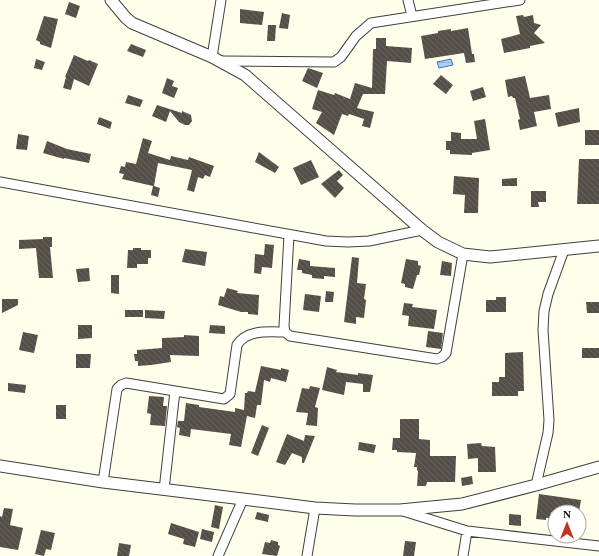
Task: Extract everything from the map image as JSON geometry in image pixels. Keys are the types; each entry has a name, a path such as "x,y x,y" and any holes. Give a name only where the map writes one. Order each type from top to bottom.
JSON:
{"street":[{"path":"111,0 132,23 216,59 245,75 422,230 438,242 464,254 490,257 599,246"},
{"path":"216,59 221,0"},
{"path":"408,0 412,16"},
{"path":"216,59 334,62 341,57 356,36 371,22 520,0"},
{"path":"0,182 326,241 369,241 422,230"},
{"path":"289,235 284,326 285,332 290,336 437,358 442,357 446,353 464,254"},
{"path":"536,485 548,433 549,420 543,330 544,311 548,294 564,250"},
{"path":"103,482 119,387 126,383 222,400 227,398 230,394 237,344 243,338 251,334 285,332"},
{"path":"164,490 175,392"},
{"path":"0,466 164,490 315,508 355,510 400,510 462,504 599,467"},
{"path":"218,556 243,499"},
{"path":"307,556 315,508"},
{"path":"400,510 467,531 599,546"},
{"path":"463,556 467,531"}],"water":[{"path":"451,59 453,65 439,68 437,62"}],"building":[{"path":"69,2 80,6 76,18 65,14"},
{"path":"240,9 264,12 262,25 240,23"},
{"path":"282,13 290,15 288,29 279,28"},
{"path":"523,15 524,17 533,15 534,23 541,25 534,33 545,43 530,46 530,48 504,53 501,39 520,34 516,16"},
{"path":"44,16 58,19 51,48 40,44 40,42 36,40"},
{"path":"268,25 276,25 275,41 267,41"},
{"path":"468,28 472,54 474,54 475,62 466,63 464,53 425,59 421,36 438,33 438,31 451,29 451,31"},
{"path":"376,38 386,38 386,46 412,48 411,63 387,61 385,94 363,94 357,108 374,112 370,128 362,126 364,119 349,114 348,116 342,114 334,135 316,123 322,112 312,109 318,90 334,95 335,93 350,99 355,83 372,88 373,49 376,49"},
{"path":"131,44 146,50 143,57 127,51"},
{"path":"74,55 98,64 89,86 74,79 71,90 63,88 65,77"},
{"path":"36,59 45,62 42,70 34,68"},
{"path":"308,68 323,73 317,88 302,81"},
{"path":"441,75 453,85 446,94 433,84"},
{"path":"525,76 530,98 549,95 551,109 534,112 537,126 520,130 518,120 520,119 515,98 512,96 508,97 505,80"},
{"path":"167,78 174,81 172,86 178,88 174,98 162,93"},
{"path":"483,87 486,97 473,101 470,91"},
{"path":"128,95 143,100 140,107 125,103"},
{"path":"157,105 182,113 182,111 191,115 192,121 189,125 185,125 179,122 170,111 166,122 152,116"},
{"path":"579,108 580,122 558,127 555,113"},
{"path":"99,117 112,122 110,129 97,124"},
{"path":"485,119 490,150 472,153 472,155 450,154 450,150 446,150 446,141 451,141 451,132 461,133 461,139 477,139 474,121"},
{"path":"585,130 599,130 599,145 585,145"},
{"path":"18,134 29,136 27,150 16,149"},
{"path":"143,138 152,141 148,153 170,160 171,156 188,160 189,157 214,166 210,177 205,175 203,179 198,177 194,192 187,190 192,170 158,163 154,186 160,188 158,197 151,195 153,186 122,179 124,174 119,173 121,166 125,167 126,162 136,164"},
{"path":"47,141 67,149 91,154 89,163 64,159 43,153"},
{"path":"259,152 279,167 275,173 255,162"},
{"path":"579,159 599,159 599,204 577,204"},
{"path":"311,160 319,177 301,185 293,168"},
{"path":"339,170 343,175 337,181 344,188 335,198 321,184"},
{"path":"454,176 479,178 478,213 464,213 465,195 453,194"},
{"path":"517,178 517,186 502,186 502,179"},
{"path":"531,191 546,191 546,202 538,202 539,207 531,207"},
{"path":"43,237 52,237 52,247 50,247 53,278 39,278 36,248 19,249 19,240 43,239"},
{"path":"265,244 274,245 272,268 262,267 261,274 254,273 255,254 264,255"},
{"path":"133,248 151,250 151,258 148,258 148,264 137,264 137,268 127,268 128,250 133,250"},
{"path":"185,249 207,252 205,266 182,262"},
{"path":"352,257 359,258 357,283 366,284 364,318 356,317 356,324 344,322"},
{"path":"299,259 310,261 310,266 335,268 335,277 324,276 324,279 312,278 312,275 302,273 302,270 297,270"},
{"path":"406,259 418,261 418,265 421,266 413,289 405,287 405,284 401,283"},
{"path":"442,261 452,263 451,276 440,275"},
{"path":"89,268 90,281 78,282 76,269"},
{"path":"111,275 119,275 119,294 111,293"},
{"path":"227,288 238,291 237,293 259,295 258,315 248,314 248,312 241,312 218,305 220,296 224,297"},
{"path":"326,291 334,292 333,302 325,302"},
{"path":"305,294 321,296 319,312 303,310"},
{"path":"496,297 506,297 506,312 486,312 486,300 496,300"},
{"path":"2,299 18,299 18,305 2,313"},
{"path":"586,302 599,302 599,313 587,313"},
{"path":"404,303 413,304 412,307 437,310 434,329 408,326 409,316 402,315"},
{"path":"125,310 143,310 143,317 125,317"},
{"path":"145,310 165,311 164,319 145,318"},
{"path":"78,325 92,325 92,338 78,339"},
{"path":"210,325 225,326 225,334 209,333"},
{"path":"428,331 443,333 441,349 426,347"},
{"path":"23,332 38,335 34,353 19,350"},
{"path":"184,335 199,336 199,356 170,355 171,362 151,365 138,366 138,361 135,361 134,354 137,354 137,350 162,348 162,338 184,337"},
{"path":"582,348 599,348 599,358 582,358"},
{"path":"523,352 524,391 518,391 518,396 492,396 492,382 499,382 499,377 505,377 505,353"},
{"path":"76,354 91,354 90,368 76,368"},
{"path":"261,366 289,370 286,382 271,378 270,382 264,380 261,405 257,405 255,418 247,416 241,447 229,445 231,434 191,429 190,437 179,435 180,428 177,427 178,421 184,421 186,403 199,405 199,407 235,412 235,408 244,410 245,393 248,391 255,392"},
{"path":"327,367 337,370 336,372 358,375 358,373 373,375 370,392 363,392 363,384 346,382 344,395 322,390"},
{"path":"8,383 26,385 25,393 8,391"},
{"path":"310,386 320,388 315,407 318,408 317,426 306,425 308,413 296,412 302,388 309,389"},
{"path":"149,396 164,397 163,406 167,406 165,426 150,425 151,414 147,413"},
{"path":"56,405 66,405 66,419 56,419"},
{"path":"400,419 419,419 419,439 430,440 430,456 456,456 455,482 427,482 426,486 417,486 418,471 417,467 414,467 416,453 397,452 397,450 392,450 393,438 400,438"},
{"path":"262,425 269,428 258,456 251,453"},
{"path":"287,434 304,441 305,435 315,436 304,463 302,463 302,457 292,453 285,465 276,462"},
{"path":"359,442 376,445 374,453 358,450"},
{"path":"481,443 482,446 495,447 496,472 478,472 478,458 468,459 467,444"},
{"path":"472,476 473,484 462,486 461,478"},
{"path":"539,494 581,500 580,504 547,504 546,520 536,519"},
{"path":"215,505 223,507 219,529 211,527"},
{"path":"4,508 13,509 10,525 23,528 18,550 0,547 0,516 2,517"},
{"path":"257,512 269,515 268,522 255,519"},
{"path":"509,514 521,515 521,526 509,525"},
{"path":"171,523 199,532 195,547 183,544 184,539 168,534"},
{"path":"202,529 214,532 212,542 200,539"},
{"path":"41,530 55,533 51,550 46,549 44,556 35,554"},
{"path":"271,540 278,542 278,545 280,546 277,556 262,554 265,542 270,543"},
{"path":"405,541 416,542 414,556 403,556"},
{"path":"119,543 131,545 129,556 117,556"}]}
